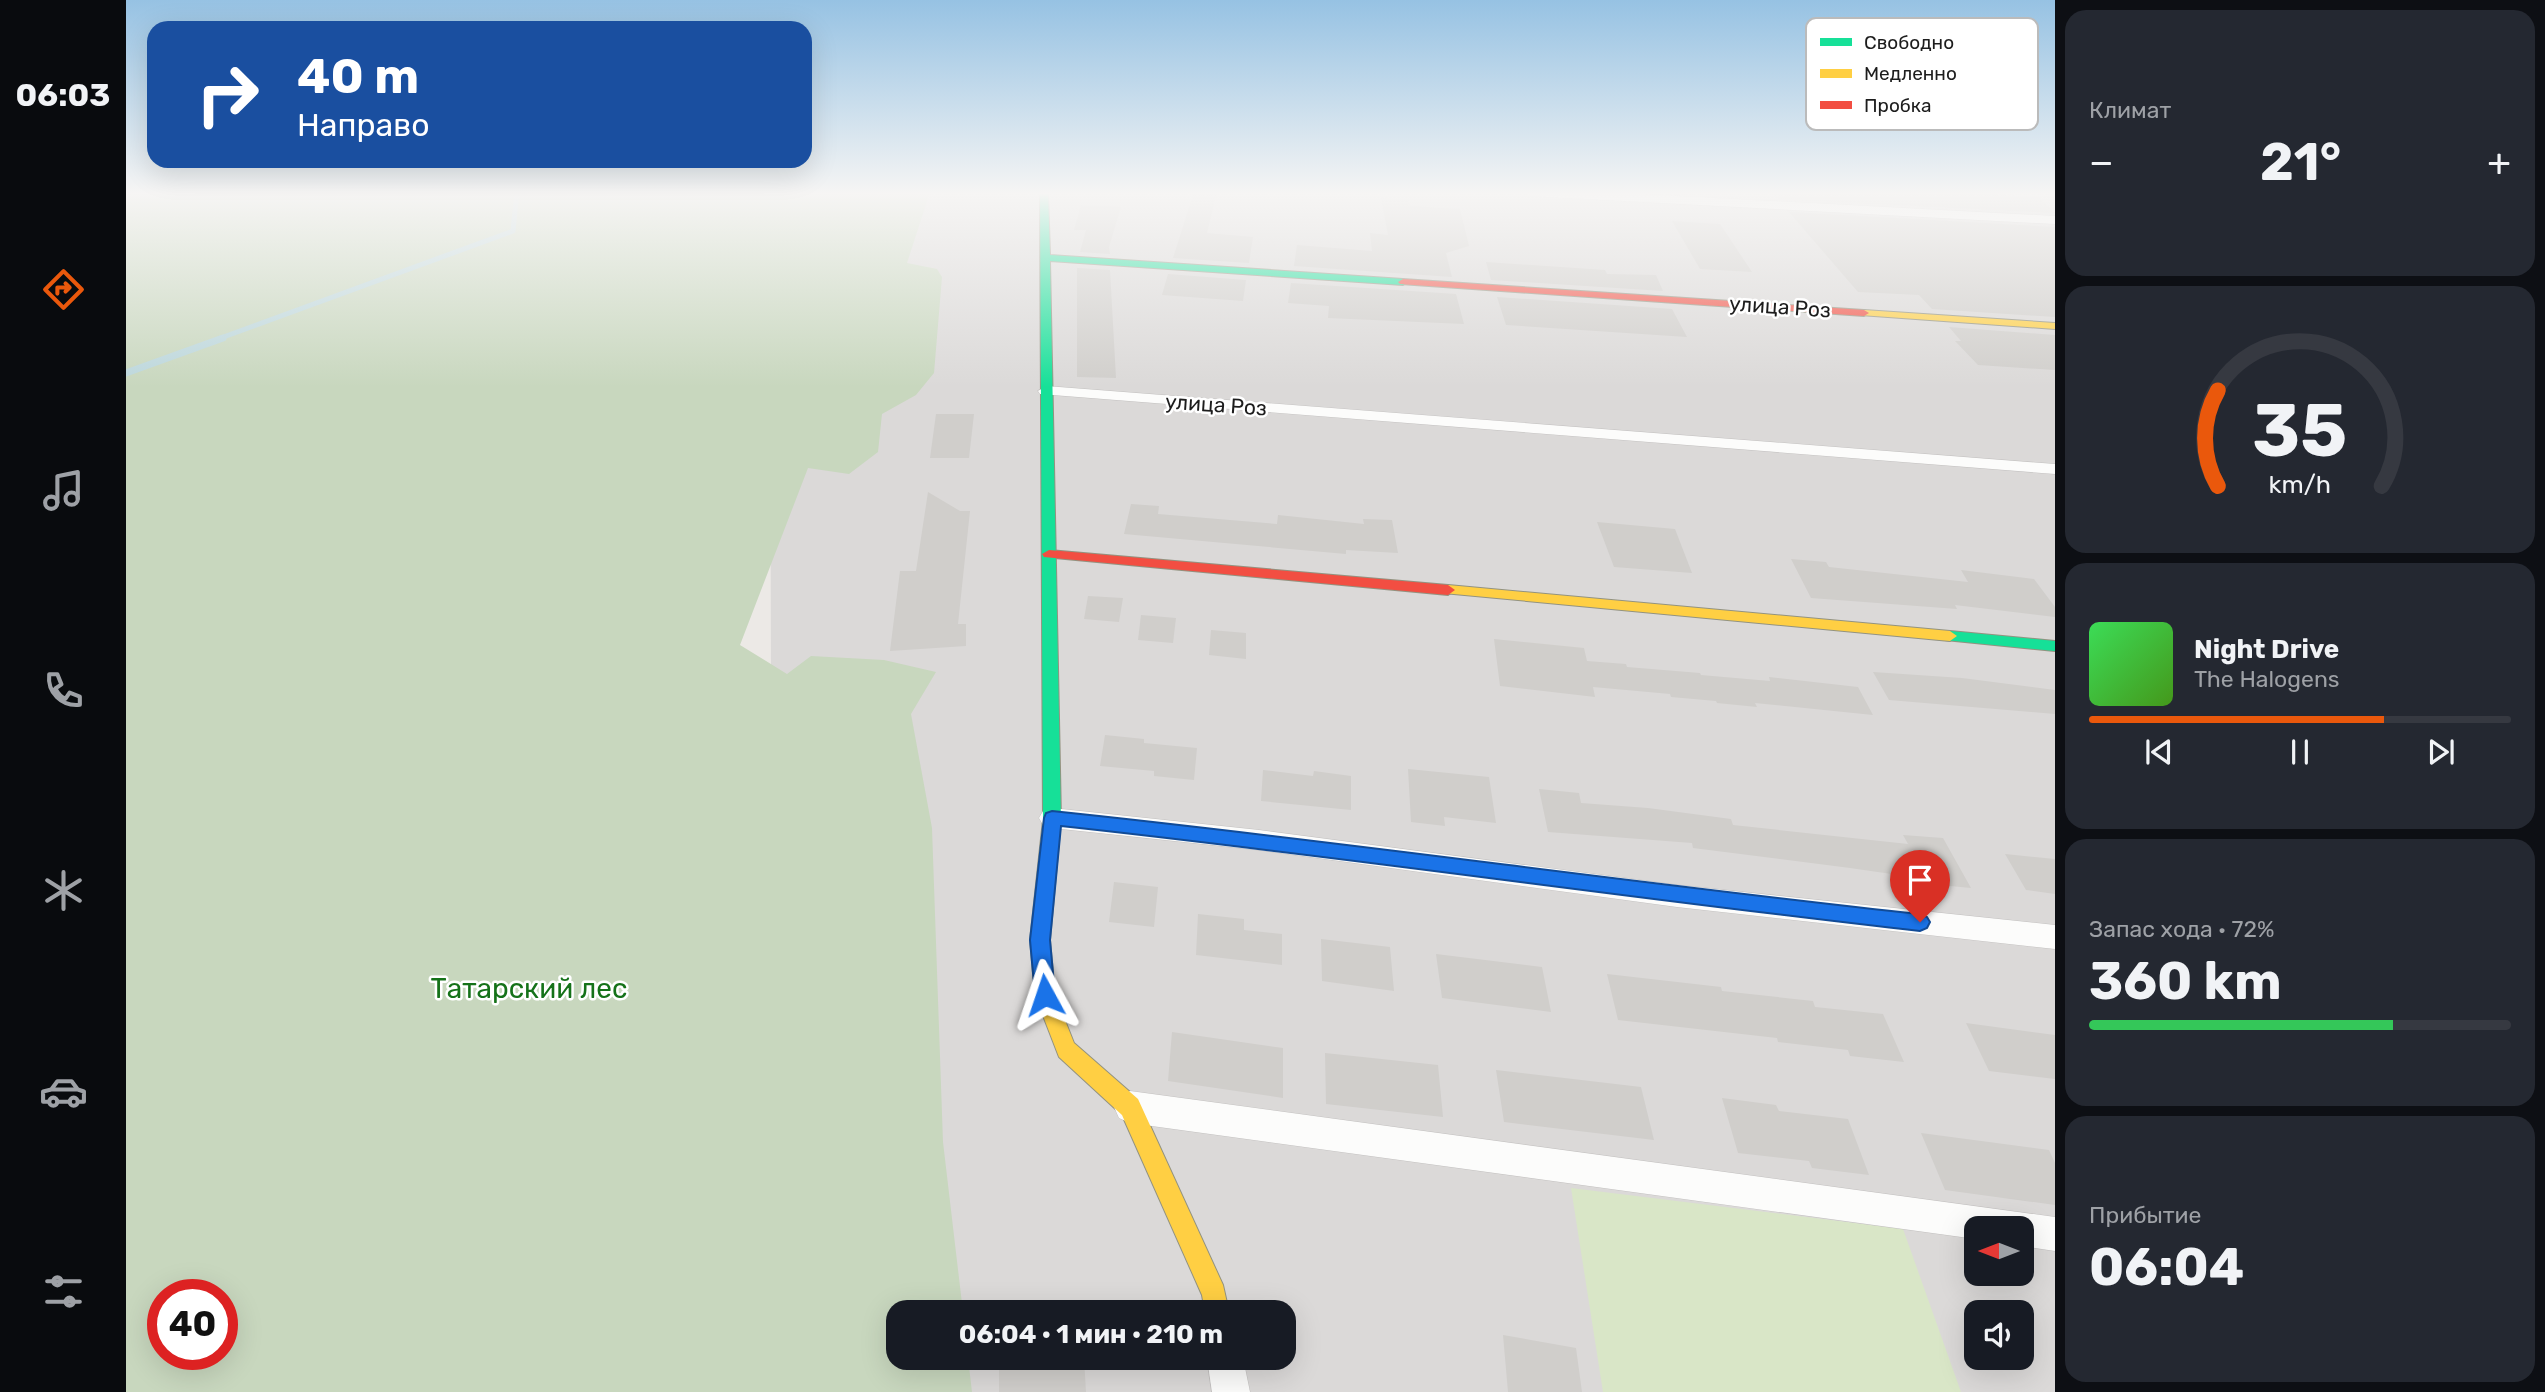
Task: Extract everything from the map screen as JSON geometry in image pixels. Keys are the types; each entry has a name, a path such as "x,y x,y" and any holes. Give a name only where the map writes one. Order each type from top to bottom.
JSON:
{"street":[{"name":"улица Роз","path":"1045,258 2055,326"},
{"path":"1045,258 1052,818 1040,940 1045,995 1066,1050 1130,1107 1215,1300"},
{"name":"улица Роз","path":"1046,391 2055,468"},
{"path":"1049,554 2055,646"},
{"path":"1052,818 1259,840 1677,896 2055,937"},
{"path":"1130,1107 1964,1221"},
{"path":"2034,1231 2055,1234"},
{"path":"1227,1370 1231,1392"}],"shaded area":[{"path":"803,257 2055,257 2055,1392 790,1392 771,689 770,289"}],"green space":[{"name":"Татарский лес","path":"126,257 909,257 907,263 937,269 942,277 934,373 916,395 882,414 878,452 849,474 808,468 740,645 787,674 811,656 884,660 936,672 911,714 932,828 943,1142 962,1300 886,1300 886,1370 969,1370 972,1392 126,1392"},
{"path":"1571,1188 1903,1229 1961,1392 1603,1392"}],"building":[{"path":"1173,257 1250,257 1249,263"},
{"path":"1295,257 1447,257 1452,277 1294,266"},
{"path":"1693,257 1742,257 1752,272 1700,269"},
{"path":"1828,257 2055,257 2055,317 1932,309 1919,295 1858,292"},
{"path":"1486,262 1605,270 1607,274 1656,275 1663,291 1491,280"},
{"path":"1077,268 1110,270 1116,378 1077,377"},
{"path":"1168,274 1246,280 1243,301 1162,295"},
{"path":"1291,283 1456,294 1464,324 1328,318 1329,306 1288,303"},
{"path":"1497,297 1672,309 1687,337 1506,325"},
{"path":"1949,327 2055,335 2055,370 1978,365 1955,341 1961,341"},
{"path":"936,414 974,414 969,458 930,458"},
{"path":"928,492 960,511 970,511 958,624 966,624 966,646 890,651 900,571 916,571"},
{"path":"1131,504 1159,506 1158,514 1277,524 1278,515 1364,524 1363,519 1392,520 1398,553 1346,550 1346,554 1124,534"},
{"path":"1597,522 1675,529 1692,573 1614,567"},
{"path":"1791,559 1826,562 1829,567 1968,582 1961,570 2034,579 2055,607 2055,617 1955,605 1957,609 1811,598"},
{"path":"1088,596 1123,598 1119,622 1084,619"},
{"path":"1141,615 1176,618 1173,643 1138,640"},
{"path":"1211,630 1246,633 1246,659 1209,655"},
{"path":"1494,639 1584,648 1587,661 1626,664 1627,667 1770,681 1769,677 1858,687 1873,715 1755,703 1757,707 1717,703 1671,697 1670,694 1593,687 1595,697 1500,686"},
{"path":"1873,672 1962,678 2055,690 2055,714 1889,700"},
{"path":"1105,735 1144,739 1144,743 1197,748 1194,780 1154,776 1154,771 1100,766"},
{"path":"1408,769 1489,777 1496,823 1444,817 1445,826 1411,822"},
{"path":"1263,770 1313,776 1314,771 1351,776 1351,810 1261,801"},
{"path":"1539,789 1579,793 1581,803 1648,808 1731,819 1733,825 1908,844 1903,835 1943,838 1971,888 1929,884 1926,879 1850,868 1693,848 1692,843 1548,832"},
{"path":"2005,854 2055,859 2055,894 2026,890"},
{"path":"1114,882 1158,887 1154,927 1109,922"},
{"path":"1198,914 1244,919 1244,930 1282,934 1282,965 1196,955"},
{"path":"1321,939 1390,947 1394,991 1322,981"},
{"path":"1436,954 1542,967 1551,1012 1442,998"},
{"path":"1607,974 1721,987 1722,991 1813,1001 1815,1007 1883,1014 1904,1062 1850,1056 1848,1050 1778,1042 1777,1038 1618,1020"},
{"path":"1966,1023 2055,1035 2055,1079 1989,1071"},
{"path":"1172,1032 1283,1048 1283,1098 1168,1081"},
{"path":"1325,1053 1438,1065 1443,1117 1326,1104"},
{"path":"1496,1070 1641,1087 1654,1140 1504,1122"},
{"path":"1722,1098 1776,1105 1779,1111 1848,1119 1869,1175 1812,1168 1809,1161 1738,1153"},
{"path":"1921,1133 2049,1150 2055,1163 2055,1205 1945,1190"},
{"path":"1503,1335 1576,1348 1582,1392 1508,1392"},
{"path":"999,1370 1085,1370 1086,1392 999,1392"}],"waterway":[{"path":"218,339 442,257"},
{"path":"126,373 223,338"}],"traffic: fast":[{"path":"1045,257 1052,820"},
{"path":"1045,258 1403,282"},
{"path":"1950,636 2055,646"}],"traffic: slow":[{"path":"1864,313 2055,326"},
{"path":"1448,590 1950,636"},
{"path":"1052,820 1040,940 1045,995 1066,1050 1130,1107 1215,1300"}],"traffic: jam":[{"path":"1403,282 1864,313"},
{"path":"1049,554 1448,590"}],"route":[{"path":"1045,995 1040,940 1052,818 1259,840 1677,896 1920,922"}]}
